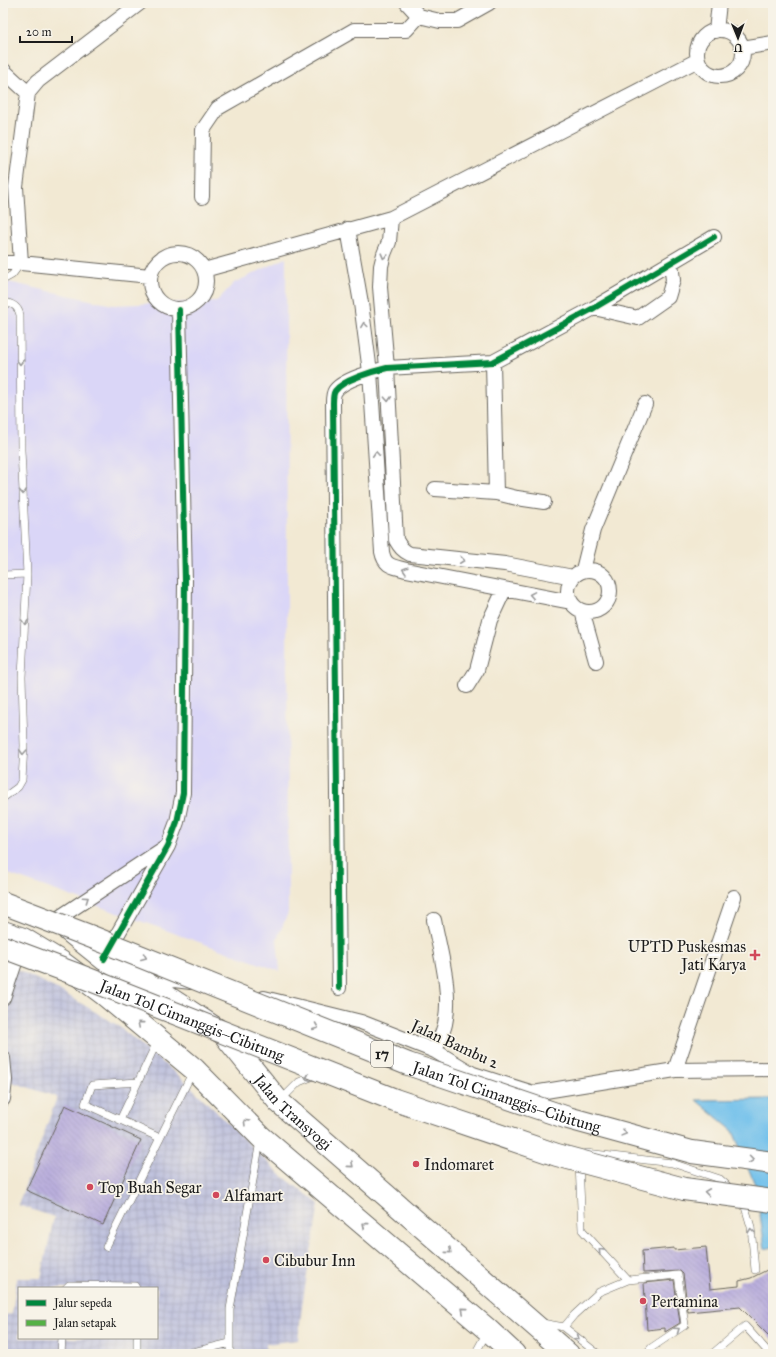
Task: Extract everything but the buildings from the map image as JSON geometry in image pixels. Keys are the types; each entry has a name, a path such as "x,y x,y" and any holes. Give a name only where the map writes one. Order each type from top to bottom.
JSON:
{"highway":[{"name":"Jalan Transyogi","path":"3,895 54,921 79,938 104,959 152,987 224,1034 280,1102 568,1354"},
{"name":"Jalan Tol Cimanggis–Cibitung","path":"3,904 92,937 408,1064 568,1118 692,1152 773,1162"},
{"path":"13,935 61,962 106,995 194,1069 261,1137 488,1330 514,1354"},
{"name":"Jalan Tol Cimanggis–Cibitung","path":"3,947 395,1100 557,1155 684,1189 773,1201"}],"street":[{"path":"21,263 10,187 28,93 38,82 140,3"},
{"path":"407,3 419,16 440,22 457,21 490,3"},
{"path":"716,31 719,3"},
{"path":"202,197 203,130 218,108 354,30 406,30 419,16"},
{"path":"716,31 726,31 737,37 742,48 743,54 739,65 736,69 726,75 714,75 709,73 698,60 698,44 705,36 716,31"},
{"path":"742,48 773,43"},
{"path":"204,270 391,218 698,60"},
{"path":"3,70 28,93"},
{"path":"391,218 389,242 381,266 380,287 387,368 396,540 402,549 410,554 578,573 595,570 606,577 611,588 611,594 605,605 595,612 582,611 576,608 568,596 569,582 578,573 593,530 645,404"},
{"path":"348,229 361,303 370,372 382,552 385,562 406,570 571,602"},
{"path":"339,988 332,403 335,391 340,385 370,372 387,368 493,362 594,308 714,237"},
{"path":"182,253 191,256 199,262 204,270 206,283 202,297 192,306 179,310 170,308 156,300 151,289 150,276 154,266 161,258 171,254 182,253"},
{"path":"3,263 21,263 150,276"},
{"path":"594,308 638,318 668,297 673,280 671,263"},
{"path":"104,959 168,846 177,822 183,794 185,581 179,310"},
{"path":"493,362 496,493"},
{"path":"435,489 496,493 544,502"},
{"path":"467,686 477,670 490,620 504,590"},
{"path":"582,611 596,661"},
{"path":"54,921 168,846"},
{"path":"675,1070 734,897"},
{"path":"434,920 447,996 445,1024 435,1051"},
{"path":"3,998 13,935"},
{"name":"Jalan Bambu 2","path":"152,987 174,980 192,982 289,1003 361,1022 435,1051 472,1074 533,1093 675,1070 773,1070"},
{"path":"3,1058 6,1080 3,1099"}],"lane":[{"path":"3,280 12,275 21,263"},
{"path":"3,302 14,305 19,310 20,315 21,450 27,574 22,677 24,746 22,780 18,787 3,798"},
{"path":"3,575 27,574"},
{"path":"120,1120 158,1040"},
{"path":"106,1247 194,1069"},
{"path":"280,1102 298,1082 324,1071 354,1075"},
{"path":"138,1082 92,1085 85,1104 160,1138"},
{"path":"383,1087 460,1119 558,1149 672,1163 720,1179 744,1200 751,1227 755,1270"},
{"path":"230,1354 230,1309 261,1137"},
{"path":"575,1151 582,1230 628,1280"},
{"path":"564,1327 574,1314 599,1292 628,1280 678,1275 685,1325 651,1348 646,1354"},
{"path":"67,1287 70,1285 136,1287"},
{"path":"528,1320 564,1327 598,1354"},
{"path":"712,1354 745,1326 770,1354"},
{"path":"475,1354 488,1330"},
{"path":"61,1354 62,1339"},
{"path":"137,1339 137,1354"},
{"path":"185,1354 230,1343"}],"shaded area":[{"path":"286,258 288,913 277,939 280,971 3,872 3,281 113,305 217,301 234,283"},
{"path":"6,964 59,990 117,1025 184,1080 280,1174 319,1204 303,1299 298,1340 266,1344 266,1354 3,1354 3,1315 12,1314 17,1278 41,1278 54,1217 18,1205 57,1097 3,1079 3,974"}],"water":[{"path":"773,1099 773,1247 765,1249 756,1187 733,1131 696,1100"}],"marked path":[{"path":"3,1058 5,1080 3,1099"}],"cycle path":[{"path":"339,988 334,392 344,383 387,368 493,362 594,308 714,237"},
{"path":"104,959 168,846 177,822 183,793 185,581 179,310"}],"place":[{"name":"UPTD Puskesmas Jati Karya","path":"755,955"},
{"name":"Indomaret","path":"416,1164"},
{"name":"Top Buah Segar","path":"90,1187"},
{"name":"Alfamart","path":"216,1195"},
{"name":"Cibubur Inn","path":"266,1260"},
{"name":"Pertamina","path":"643,1301"}]}
